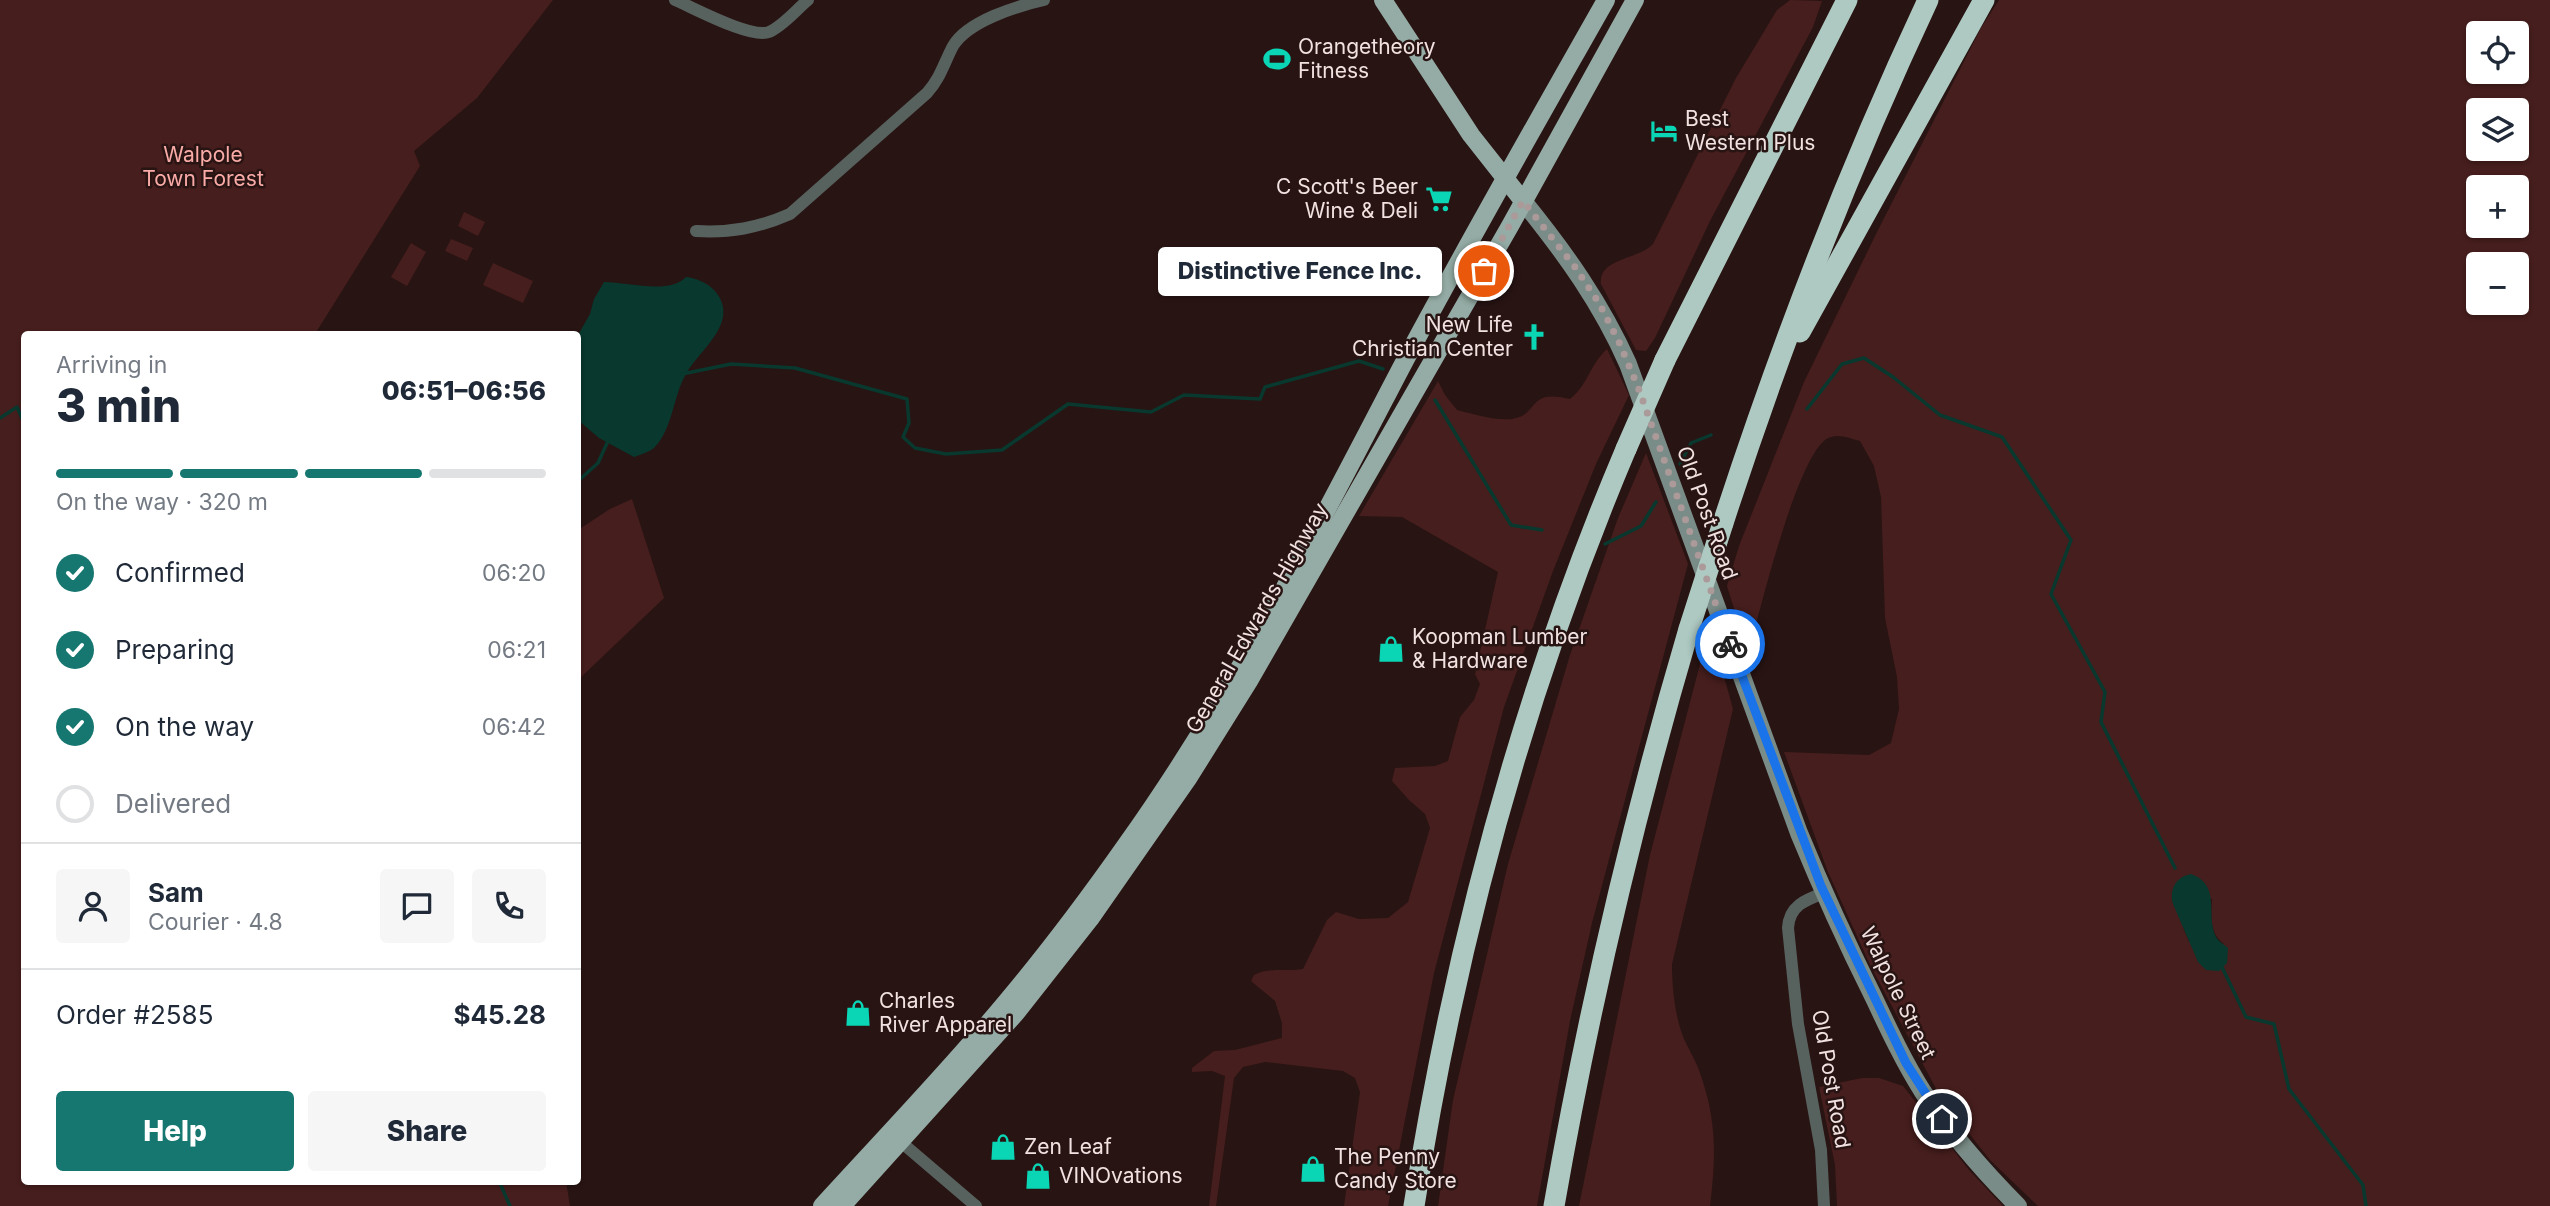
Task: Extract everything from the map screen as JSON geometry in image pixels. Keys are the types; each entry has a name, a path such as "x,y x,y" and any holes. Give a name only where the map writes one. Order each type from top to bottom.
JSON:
{"highway":[{"path":"1414,1206 1448,1011 1500,804 1566,601 1626,449 1665,360 1847,0"},
{"path":"1554,1206 1609,933 1644,788 1689,629 1773,379 1837,209 1928,0"},
{"path":"1773,379 1984,0"}],"main road":[{"name":"Old Post Road","path":"1383,0 1466,128 1580,274 1604,312 1629,363 1797,828 1824,893"},
{"name":"General Edwards Highway","path":"822,1206 1005,1004 1078,910 1165,787 1237,673 1287,586 1459,259 1606,0"},
{"name":"General Edwards Highway","path":"842,1206 1042,982 1099,907 1184,786 1250,681 1635,0"},
{"name":"Walpole Street","path":"1824,893 1922,1090 1960,1143 2018,1206"}],"street":[{"path":"675,0 761,33 773,29 808,0"},
{"path":"696,231 736,231 765,225 790,214 927,93 936,83 952,49 962,36 994,17 1044,0"},
{"name":"Old Post Road","path":"1824,893 1793,909 1789,915 1788,928 1800,1037 1821,1150 1824,1206"},
{"path":"901,1142 976,1206"}],"green space":[{"name":"Walpole Town Forest","path":"0,0 553,0 477,98 414,151 420,166 317,331 21,331 21,1185 567,1185 570,1206 0,1206"},
{"path":"1790,0 1822,1 1813,27 1710,221 1655,338 1646,351 1636,350 1601,284 1602,275 1612,264 1653,244 1736,78 1777,10"},
{"path":"1999,0 2550,0 2550,1206 2038,1206 1990,1160 1941,1098 1871,967 1828,872 1784,752 1869,755 1891,743 1899,709 1897,677 1885,618 1881,497 1874,466 1860,441 1840,436 1832,437 1816,450 1804,473 1780,537 1748,654 1727,586 1739,546 1804,382 1981,28","holes":["2172,899 2212,899 2213,929 2224,944 2189,942"]},
{"path":"464,212 485,222 478,236 458,226"},
{"path":"451,239 473,248 467,261 445,251"},
{"path":"411,243 426,252 407,286 391,277"},
{"path":"493,263 533,281 523,303 483,285"},
{"path":"1607,349 1629,395 1596,464 1553,571 1504,707 1434,973 1388,1206 1344,1206 1360,1092 1355,1078 1343,1071 1265,1062 1243,1067 1234,1078 1216,1206 1209,1206 1225,1076 1212,1071 1192,1072 1192,1068 1214,1051 1235,1050 1282,1038 1282,1023 1275,1001 1251,981 1254,975 1266,971 1303,969 1327,920 1336,912 1359,919 1388,918 1408,902 1430,828 1425,814 1392,781 1395,768 1435,766 1448,761 1460,717 1474,700 1480,684 1475,674 1498,572 1402,517 1359,516 1438,381 1457,410 1492,418 1512,419 1527,413 1540,399 1570,399"},
{"path":"1646,453 1688,564 1592,923 1570,1021 1537,1206 1438,1206 1453,1100 1508,864 1570,655 1618,518"},
{"path":"632,499 664,598 581,677 581,528 610,509"},
{"path":"1710,626 1733,709 1672,964 1678,1021 1700,1073 1710,1107 1714,1155 1710,1206 1579,1206 1650,855"},
{"path":"1862,1078 1879,1078 1903,1086 1969,1170 2003,1206 1837,1206 1835,1165 1819,1087"}],"water":[{"path":"686,277 694,278 715,291 722,302 721,324 716,335 686,374 660,440 654,448 634,457 599,438 581,423 580,331 604,282 659,286 679,282"},
{"path":"2191,874 2201,879 2210,893 2213,928 2217,939 2228,948 2227,963 2219,971 2206,970 2198,962 2173,904 2175,884"}],"waterway":[{"path":"1807,409 1842,364 1864,358 1893,377 1940,415 2002,437 2071,540 2051,594 2105,692 2101,722 2175,868"},
{"path":"682,374 731,364 795,368 907,399 909,423 903,437 915,448 946,454 1002,450 1068,404 1151,412 1184,395 1260,399 1265,387 1359,361 1383,369"},
{"path":"1435,400 1511,525 1542,530"},
{"path":"0,418 17,407 21,416"},
{"path":"1680,464 1691,443 1711,435"},
{"path":"581,478 598,463 608,441"},
{"path":"1605,544 1641,526 1656,502"},
{"path":"2221,965 2246,1017 2274,1024 2289,1089 2363,1185 2366,1206"},
{"path":"501,1185 510,1206"}],"way so far":[{"path":"1484,271 1523,201 1575,267 1599,303 1619,342 1638,387 1730,644"}],"place":[{"name":"Orangetheory Fitness","path":"1277,59"},
{"name":"Best Western Plus","path":"1664,131"},
{"name":"C Scott's Beer Wine & Deli","path":"1439,199"},
{"name":"Distinctive Fence Inc.","path":"1484,271"},
{"name":"New Life Christian Center","path":"1534,337"},
{"name":"Koopman Lumber & Hardware","path":"1391,649"},
{"name":"Charles River Apparel","path":"858,1013"},
{"name":"Zen Leaf","path":"1003,1147"},
{"name":"The Penny Candy Store","path":"1313,1169"},
{"name":"VINOvations","path":"1038,1176"}],"route":[{"path":"1730,644 1821,886 1906,1063 1942,1119"}]}
